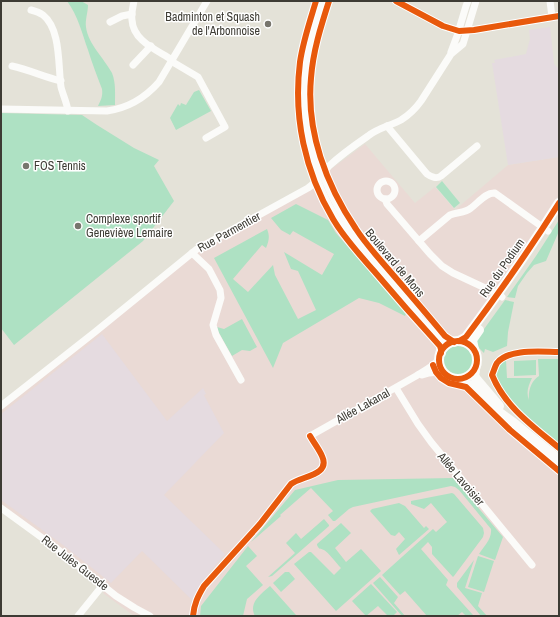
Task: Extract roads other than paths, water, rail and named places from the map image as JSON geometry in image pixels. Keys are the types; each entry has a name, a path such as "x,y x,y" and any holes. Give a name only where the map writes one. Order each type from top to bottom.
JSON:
{"main road":[{"name":"Boulevard de Mons","path":"318,1 303,56 300,90 305,139 316,181 333,215 344,232 440,342 440,355"},
{"name":"Boulevard de Mons","path":"326,1 313,44 308,91 309,121 323,172 334,197 359,238 442,335 447,340 456,342"},
{"name":"Rue du Podium","path":"546,229 559,203"},
{"name":"Rue du Podium","path":"474,350 472,343 473,337 546,229 559,214"},
{"name":"Rue du Podium","path":"456,342 466,337 500,296"},
{"path":"515,424 476,379 474,375 478,358 474,350 467,344 456,342 446,346 440,355 441,367 446,375 469,385 489,405 559,460"},
{"path":"458,380 467,377 475,370"}],"street":[{"path":"134,1 132,24 140,39 198,77 225,127 206,138"},
{"path":"1,108 107,111 122,108 131,104 143,97 162,78 206,1"},
{"path":"396,1 443,26 459,30 556,17 550,1"},
{"name":"Rue Parmentier","path":"2,402 96,332 192,253 303,192 312,186 323,172 336,160 368,136 406,117 418,105 449,56 455,44 468,1"},
{"name":"Rue Parmentier","path":"449,56 463,44 476,1"},
{"path":"31,10 44,16 52,29 58,49 62,89 68,111"},
{"path":"110,22 122,16 132,14"},
{"path":"133,65 151,46"},
{"path":"12,66 61,81"},
{"path":"386,126 431,177 437,178 442,176 477,146"},
{"path":"419,242 450,215 467,211 488,194 493,192 546,229"},
{"path":"385,200 433,258 447,269 500,296"},
{"path":"192,253 209,269 221,293 214,328 216,335 241,380"},
{"name":"Allée Lakanal","path":"310,436 416,376 438,361 440,355"},
{"name":"Allée Lakanal","path":"416,376 434,372 446,375"},
{"name":"Allée Lavoisier","path":"396,388 431,442 532,565"},
{"name":"Rue Jules Guesde","path":"1,508 56,548 126,603 150,616"},
{"path":"78,616 103,585"}],"place":[{"name":"Badminton et Squash de l'Arbonnoise","path":"268,24"},
{"name":"FOS Tennis","path":"26,166"},
{"name":"Complexe sportif Geneviève Lemaire","path":"78,226"}]}
